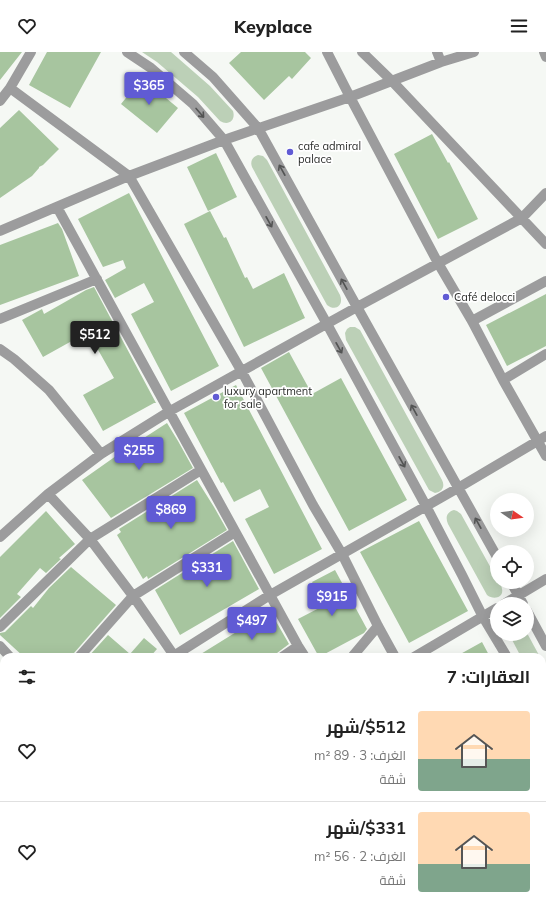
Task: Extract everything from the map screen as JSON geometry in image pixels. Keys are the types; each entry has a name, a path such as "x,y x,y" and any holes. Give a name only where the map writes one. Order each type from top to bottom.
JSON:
{"street":[{"path":"0,101 10,88 31,52"},
{"path":"127,52 151,68 193,104 224,140 327,324 505,653"},
{"path":"184,52 213,77 258,128 490,545"},
{"path":"327,52 438,263 472,321 503,380 542,439 546,456"},
{"path":"362,52 392,81 546,244"},
{"path":"437,52 441,62"},
{"path":"0,231 129,176 224,140 350,97 441,62 474,52"},
{"path":"544,52 546,57"},
{"path":"10,88 129,176 242,372 313,505 342,554 393,653"},
{"path":"0,537 48,494 101,454 170,411 357,307 522,218 546,193"},
{"path":"57,207 302,653"},
{"path":"0,319 97,279"},
{"path":"472,321 546,281"},
{"path":"0,349 14,359 49,390 101,454"},
{"path":"503,380 546,354"},
{"path":"179,653 270,595 542,439"},
{"path":"0,627 90,539 201,470"},
{"path":"48,494 90,539 133,596 172,653"},
{"path":"83,653 133,596 235,532"},
{"path":"524,597 546,578"},
{"path":"421,653 490,613"},
{"path":"534,624 546,646"},
{"path":"355,653 378,626"},
{"path":"288,653 298,646"}],"green space":[{"path":"142,52 171,52 210,86 233,111 234,115 231,122 226,123 220,121 198,97 157,62"},
{"path":"258,155 263,156 267,160 340,295 341,302 336,308 327,305 252,167 252,160"},
{"path":"350,327 355,327 360,330 442,480 442,490 435,493 429,490 346,340 345,333"},
{"path":"454,510 461,514 490,566 490,589 502,589 500,596 489,597 487,595 448,524 447,515"},
{"path":"513,641 531,641 538,653 519,653"}],"building":[{"path":"0,52 22,52 0,80"},
{"path":"47,52 101,52 70,108 29,85"},
{"path":"241,52 305,52 311,58 292,79 289,76 264,100 229,63"},
{"path":"142,78 178,108 157,133 121,104"},
{"path":"19,110 59,149 39,167 32,176 0,198 0,128"},
{"path":"432,134 448,163 449,162 478,219 438,239 394,154"},
{"path":"216,153 237,197 208,211 187,167"},
{"path":"129,193 219,366 171,391 131,314 154,302 144,283 115,298 105,280 126,268 123,260 103,267 78,219"},
{"path":"210,211 224,238 226,237 245,278 247,277 253,289 284,273 305,318 244,347 184,224"},
{"path":"58,223 62,229 79,276 0,305 0,245"},
{"path":"94,287 156,403 103,431 83,395 114,378 88,332 43,357 22,320 42,309 44,314"},
{"path":"546,294 546,346 507,366 486,325"},
{"path":"289,352 312,394 341,378 407,500 349,531 261,368"},
{"path":"236,385 322,549 274,574 245,519 269,507 260,489 234,502 223,482 221,483 184,413"},
{"path":"167,423 193,468 111,518 82,480"},
{"path":"197,480 227,530 148,579 147,576 143,579 117,535 121,532 119,529"},
{"path":"46,511 75,544 59,558 61,559 46,573 40,568 17,594 21,597 0,618 0,557"},
{"path":"419,521 468,611 409,643 360,552"},
{"path":"233,541 259,589 180,635 155,590"},
{"path":"71,567 116,605 74,653 20,653 0,635 0,633 5,632 31,606 33,608 49,588"},
{"path":"335,570 367,629 364,633 326,653 317,653 298,619 325,605 312,582"},
{"path":"270,611 289,644 277,653 202,653"},
{"path":"108,635 129,653 92,653"},
{"path":"144,638 157,649 154,653 131,653"},
{"path":"482,642 488,653 462,653"}],"place":[{"name":"cafe admiral palace","path":"290,152"},
{"name":"Café delocci","path":"446,297"},
{"name":"luxury apartment for sale","path":"216,397"}]}
